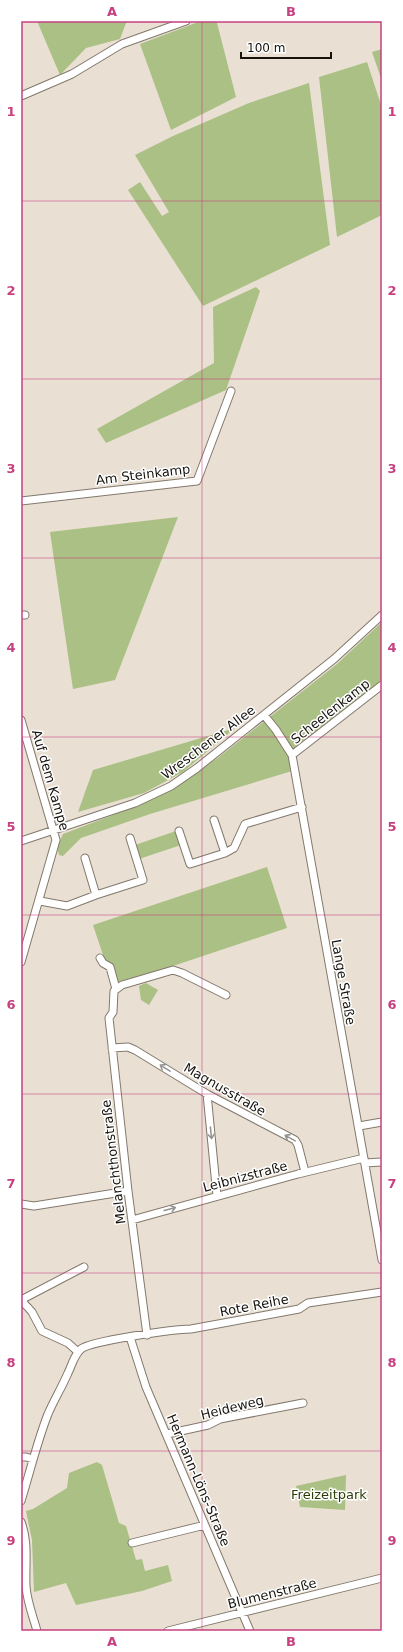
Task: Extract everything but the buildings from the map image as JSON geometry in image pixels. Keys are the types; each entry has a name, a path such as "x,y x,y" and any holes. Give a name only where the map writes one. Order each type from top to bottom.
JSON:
{"street":[{"path":"21,96 72,74 122,44 186,21"},
{"name":"Am Steinkamp","path":"21,501 197,481 231,391"},
{"name":"Wreschener Allee","path":"21,841 135,803 171,786 197,768 264,716 334,659 382,615"},
{"name":"Scheelenkamp","path":"292,755 382,685"},
{"name":"Lange Straße","path":"264,716 276,730 292,755 382,1260"},
{"name":"Auf dem Kampe","path":"21,720 55,830 56,840 40,901 21,962"},
{"path":"179,831 190,864 225,853 234,848 245,824 302,807"},
{"path":"214,820 225,853"},
{"path":"40,901 67,906 143,880 130,838"},
{"path":"85,858 96,896"},
{"name":"Melanchthonstraße","path":"100,958 103,963 110,967 116,989 113,994 113,1012 110,1018 112,1048 128,1191 147,1335"},
{"path":"116,989 122,985 173,970 226,995"},
{"name":"Magnusstraße","path":"112,1048 128,1047 135,1050 206,1094 295,1140 298,1145 305,1172"},
{"path":"206,1094 217,1196"},
{"path":"359,1126 382,1122"},
{"name":"Leibnizstraße","path":"132,1220 305,1172 365,1161 382,1162"},
{"path":"21,1204 34,1206 128,1191"},
{"path":"21,1501 33,1459 51,1406 78,1352 68,1343 42,1331 29,1307 21,1300 84,1267"},
{"name":"Rote Reihe","path":"78,1352 82,1348 89,1345 298,1309 308,1303 382,1292"},
{"name":"Hermann-Löns-Straße","path":"130,1337 146,1387 250,1631"},
{"name":"Heideweg","path":"167,1434 208,1425 220,1419 303,1403"},
{"path":"21,1457 33,1459"},
{"path":"21,1522 25,1539 27,1594 37,1631"},
{"path":"132,1543 205,1525"},
{"name":"Blumenstraße","path":"168,1631 382,1578"}],"green space":[{"path":"37,21 130,21 126,23 120,39 86,48 60,75"},
{"path":"201,21 215,21 217,23 236,97 171,130 140,44"},
{"path":"382,49 382,81 372,52"},
{"path":"367,62 382,108 382,215 337,237 319,77"},
{"path":"309,83 330,245 203,306 128,190 140,182 162,216 169,212 135,155 173,136 249,103"},
{"path":"256,287 260,291 226,390 106,443 97,429 214,363 213,307"},
{"path":"178,517 115,680 73,689 50,532"},
{"path":"382,622 382,684 297,745 292,771 150,814 81,838 63,856 59,855 57,847 63,834 113,815 176,787 219,757 337,664"},
{"path":"235,728 183,772 144,793 78,812 93,770"},
{"path":"176,831 181,845 139,859 135,845"},
{"path":"267,867 287,928 161,970 116,982 105,961 93,925"},
{"path":"146,983 158,990 149,1005 141,1000 139,986"},
{"path":"97,1462 102,1465 119,1523 126,1526 136,1560 142,1559 145,1571 168,1565 172,1581 142,1591 76,1605 66,1583 34,1592 32,1540 26,1511 33,1509 67,1488 69,1473"},
{"name":"Freizeitpark","path":"346,1475 345,1510 300,1507 296,1486"}]}
